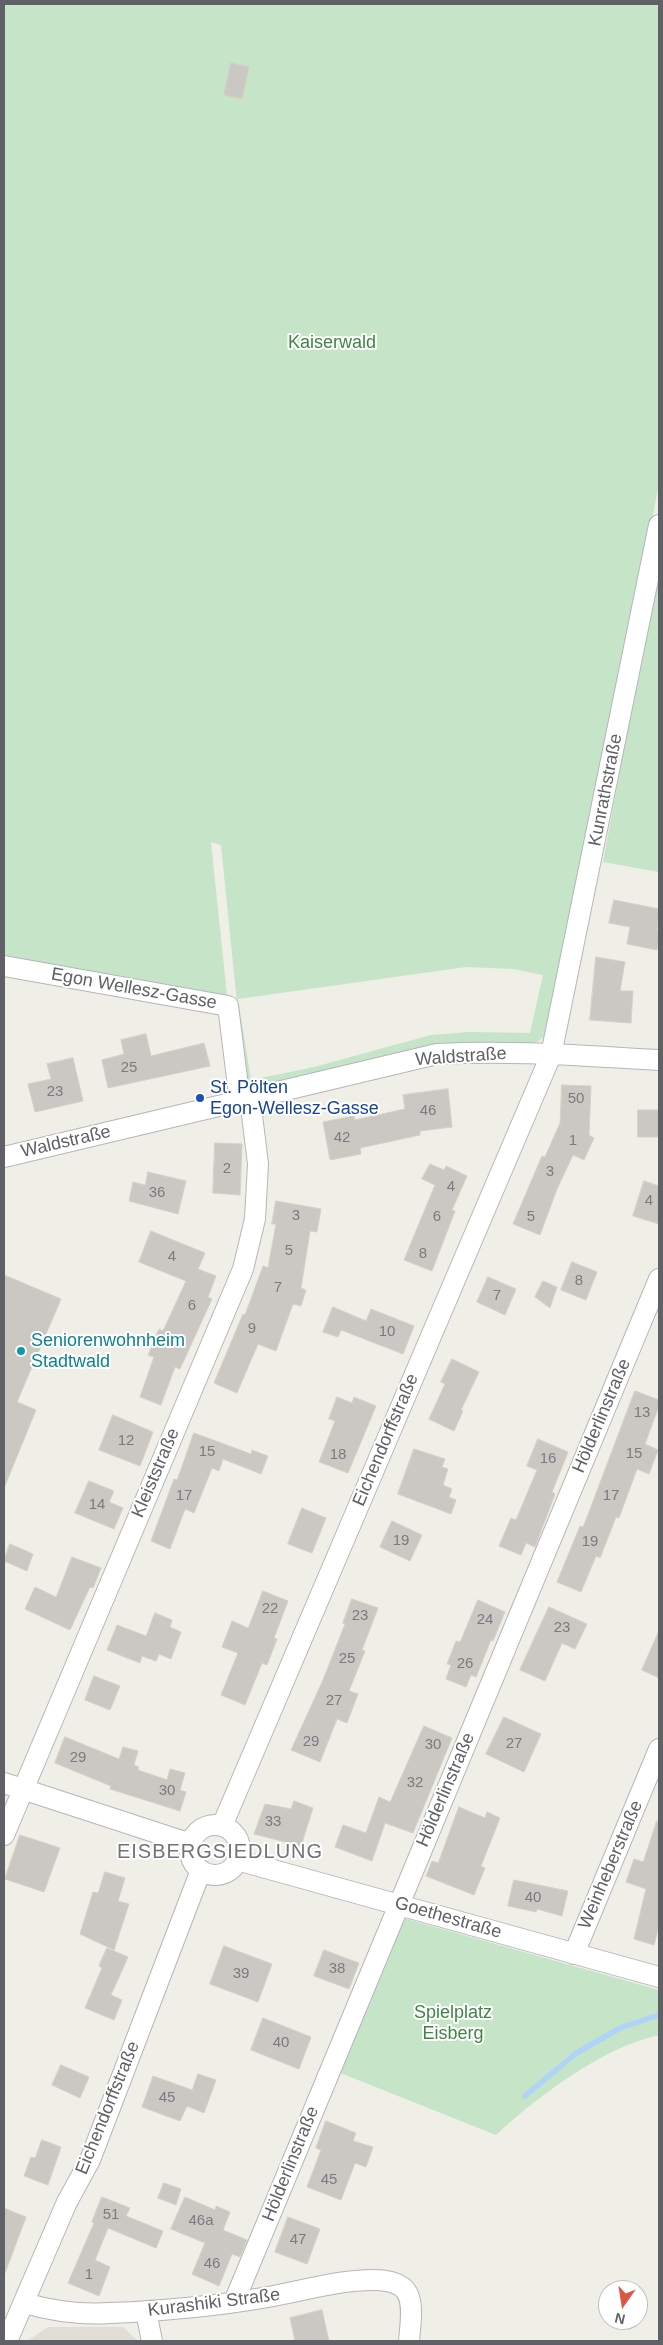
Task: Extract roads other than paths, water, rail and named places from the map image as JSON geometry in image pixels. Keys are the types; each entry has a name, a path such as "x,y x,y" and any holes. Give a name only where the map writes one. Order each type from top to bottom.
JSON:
{"street":[{"name":"Kunrathstraße","path":"551,1054 659,525"},
{"name":"Egon Wellesz-Gasse","path":"4,966 228,1006 245,1100"},
{"name":"Waldstraße","path":"4,1157 437,1054 472,1052 551,1054 659,1060"},
{"name":"Eichendorffstraße","path":"222,1826 551,1054"},
{"name":"Kleiststraße","path":"4,1835 243,1269 255,1218 258,1164 245,1100"},
{"name":"Hölderlinstraße","path":"234,2302 659,1280"},
{"name":"Weinheberstraße","path":"574,1954 659,1749"},
{"path":"4,1783 190,1844"},
{"path":"222,1826 233,1833 236,1839 239,1852 237,1860 231,1868 219,1874 207,1873 201,1870 192,1859 190,1844 197,1832 203,1828 222,1826"},
{"name":"Goethestraße","path":"237,1860 659,1977"},
{"name":"Eichendorffstraße","path":"8,2332 24,2303 67,2202 90,2160 201,1870"},
{"name":"Kurashiki Straße","path":"24,2303 50,2311 79,2313 146,2311 266,2298 348,2282 374,2280 393,2282 403,2287 409,2298 409,2341"},
{"path":"146,2311 152,2341"}],"waterway":[{"path":"525,2096 575,2054 620,2028 659,2015"}],"place":[{"name":"St. Pölten Egon-Wellesz-Gasse","path":"200,1098"},
{"name":"Seniorenwohnheim Stadtwald","path":"21,1351"}],"district":[{"name":"EISBERGSIEDLUNG","path":"220,1852"}],"park label":[{"name":"Kaiserwald","path":"332,343"},
{"name":"Spielplatz Eisberg","path":"453,2024"}]}
